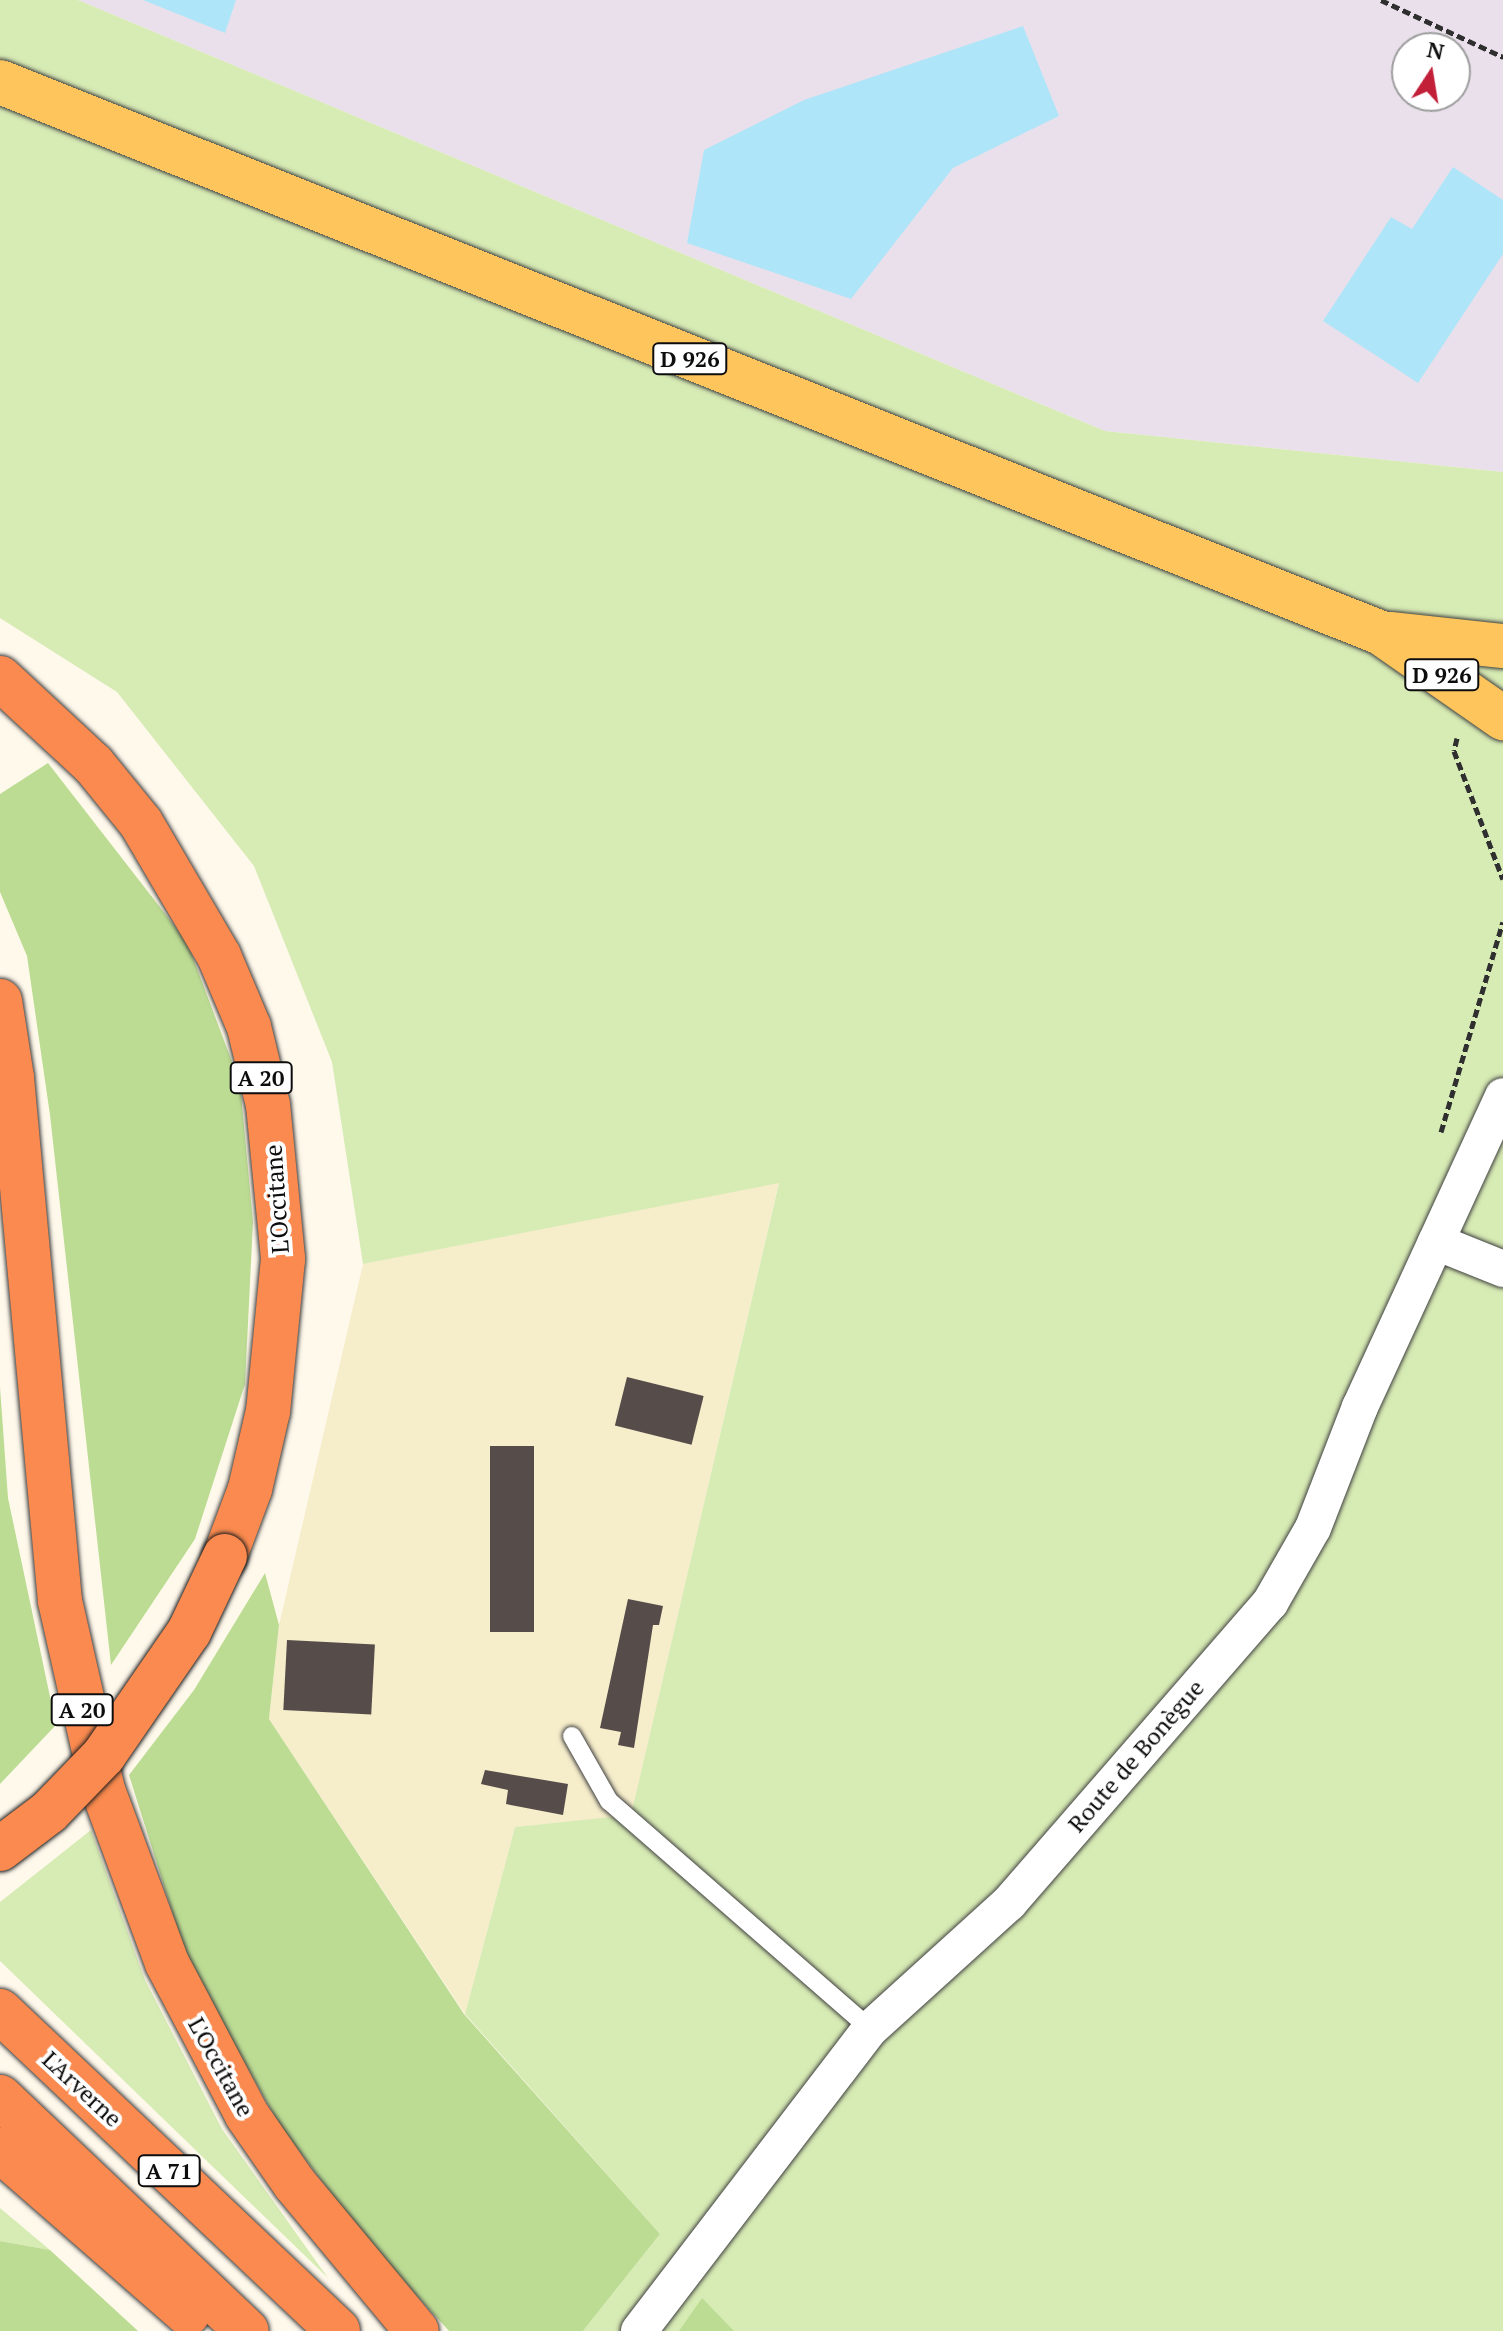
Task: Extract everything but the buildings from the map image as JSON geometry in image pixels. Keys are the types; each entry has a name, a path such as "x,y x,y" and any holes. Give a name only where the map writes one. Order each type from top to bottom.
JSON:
{"highway":[{"name":"L'Occitane","path":"0,678 93,764 141,823 219,956 249,1027 268,1105 283,1259 268,1411 250,1489 225,1556 189,1632 104,1755 49,1812 0,1849"},
{"name":"L'Occitane","path":"0,1001 12,1078 60,1601 103,1790 167,1963 247,2115 294,2183 417,2331"},
{"name":"L'Arverne","path":"0,2011 338,2331"},
{"name":"A 71","path":"0,2097 247,2331"},
{"path":"0,2150 207,2331"}],"main road":[{"name":"D 926","path":"0,82 1381,633 1503,646"},
{"name":"D 926","path":"1381,633 1482,720"}],"street":[{"name":"Route de Bonègue","path":"639,2331 870,2029 1009,1903 1270,1603 1313,1528 1360,1407 1501,1107"},
{"path":"1436,1242 1503,1269"}],"lane":[{"path":"572,1736 609,1801 870,2029"}],"path":[{"path":"1381,0 1503,57"},
{"path":"1482,720 1454,751 1503,879"}],"shaded area":[{"path":"78,0 1503,0 1503,472 1105,431"},
{"path":"779,1182 631,1816 515,1827 465,2014 269,1719 279,1625 363,1264"}],"green space":[{"path":"0,0 78,0 1105,431 1503,472 1503,2331 583,2331 660,2234 465,2014 515,1827 631,1815 779,1183 363,1264 332,1062 254,866 117,692 0,618"},
{"path":"48,763 187,942 240,1083 253,1222 245,1384 195,1539 111,1665 50,1115 27,956 0,892 0,794"},
{"path":"0,1387 8,1498 56,1725 0,1784"},
{"path":"265,1573 279,1625 269,1719 464,2014 660,2234 583,2331 449,2331 368,2242 281,2127 188,1962 129,1775 194,1690"},
{"path":"91,1830 145,1980 222,2129 328,2278 0,1961 0,1902"},
{"path":"0,2208 50,2250 0,2241"},
{"path":"0,2241 50,2250 138,2331 0,2331"},
{"path":"702,2298 734,2331 679,2331"}],"water":[{"path":"143,0 236,0 225,33"},
{"path":"1023,26 1059,116 953,168 851,299 687,243 704,150 804,100"},
{"path":"1453,167 1503,200 1503,254 1418,383 1323,321 1391,217 1412,229"}]}
